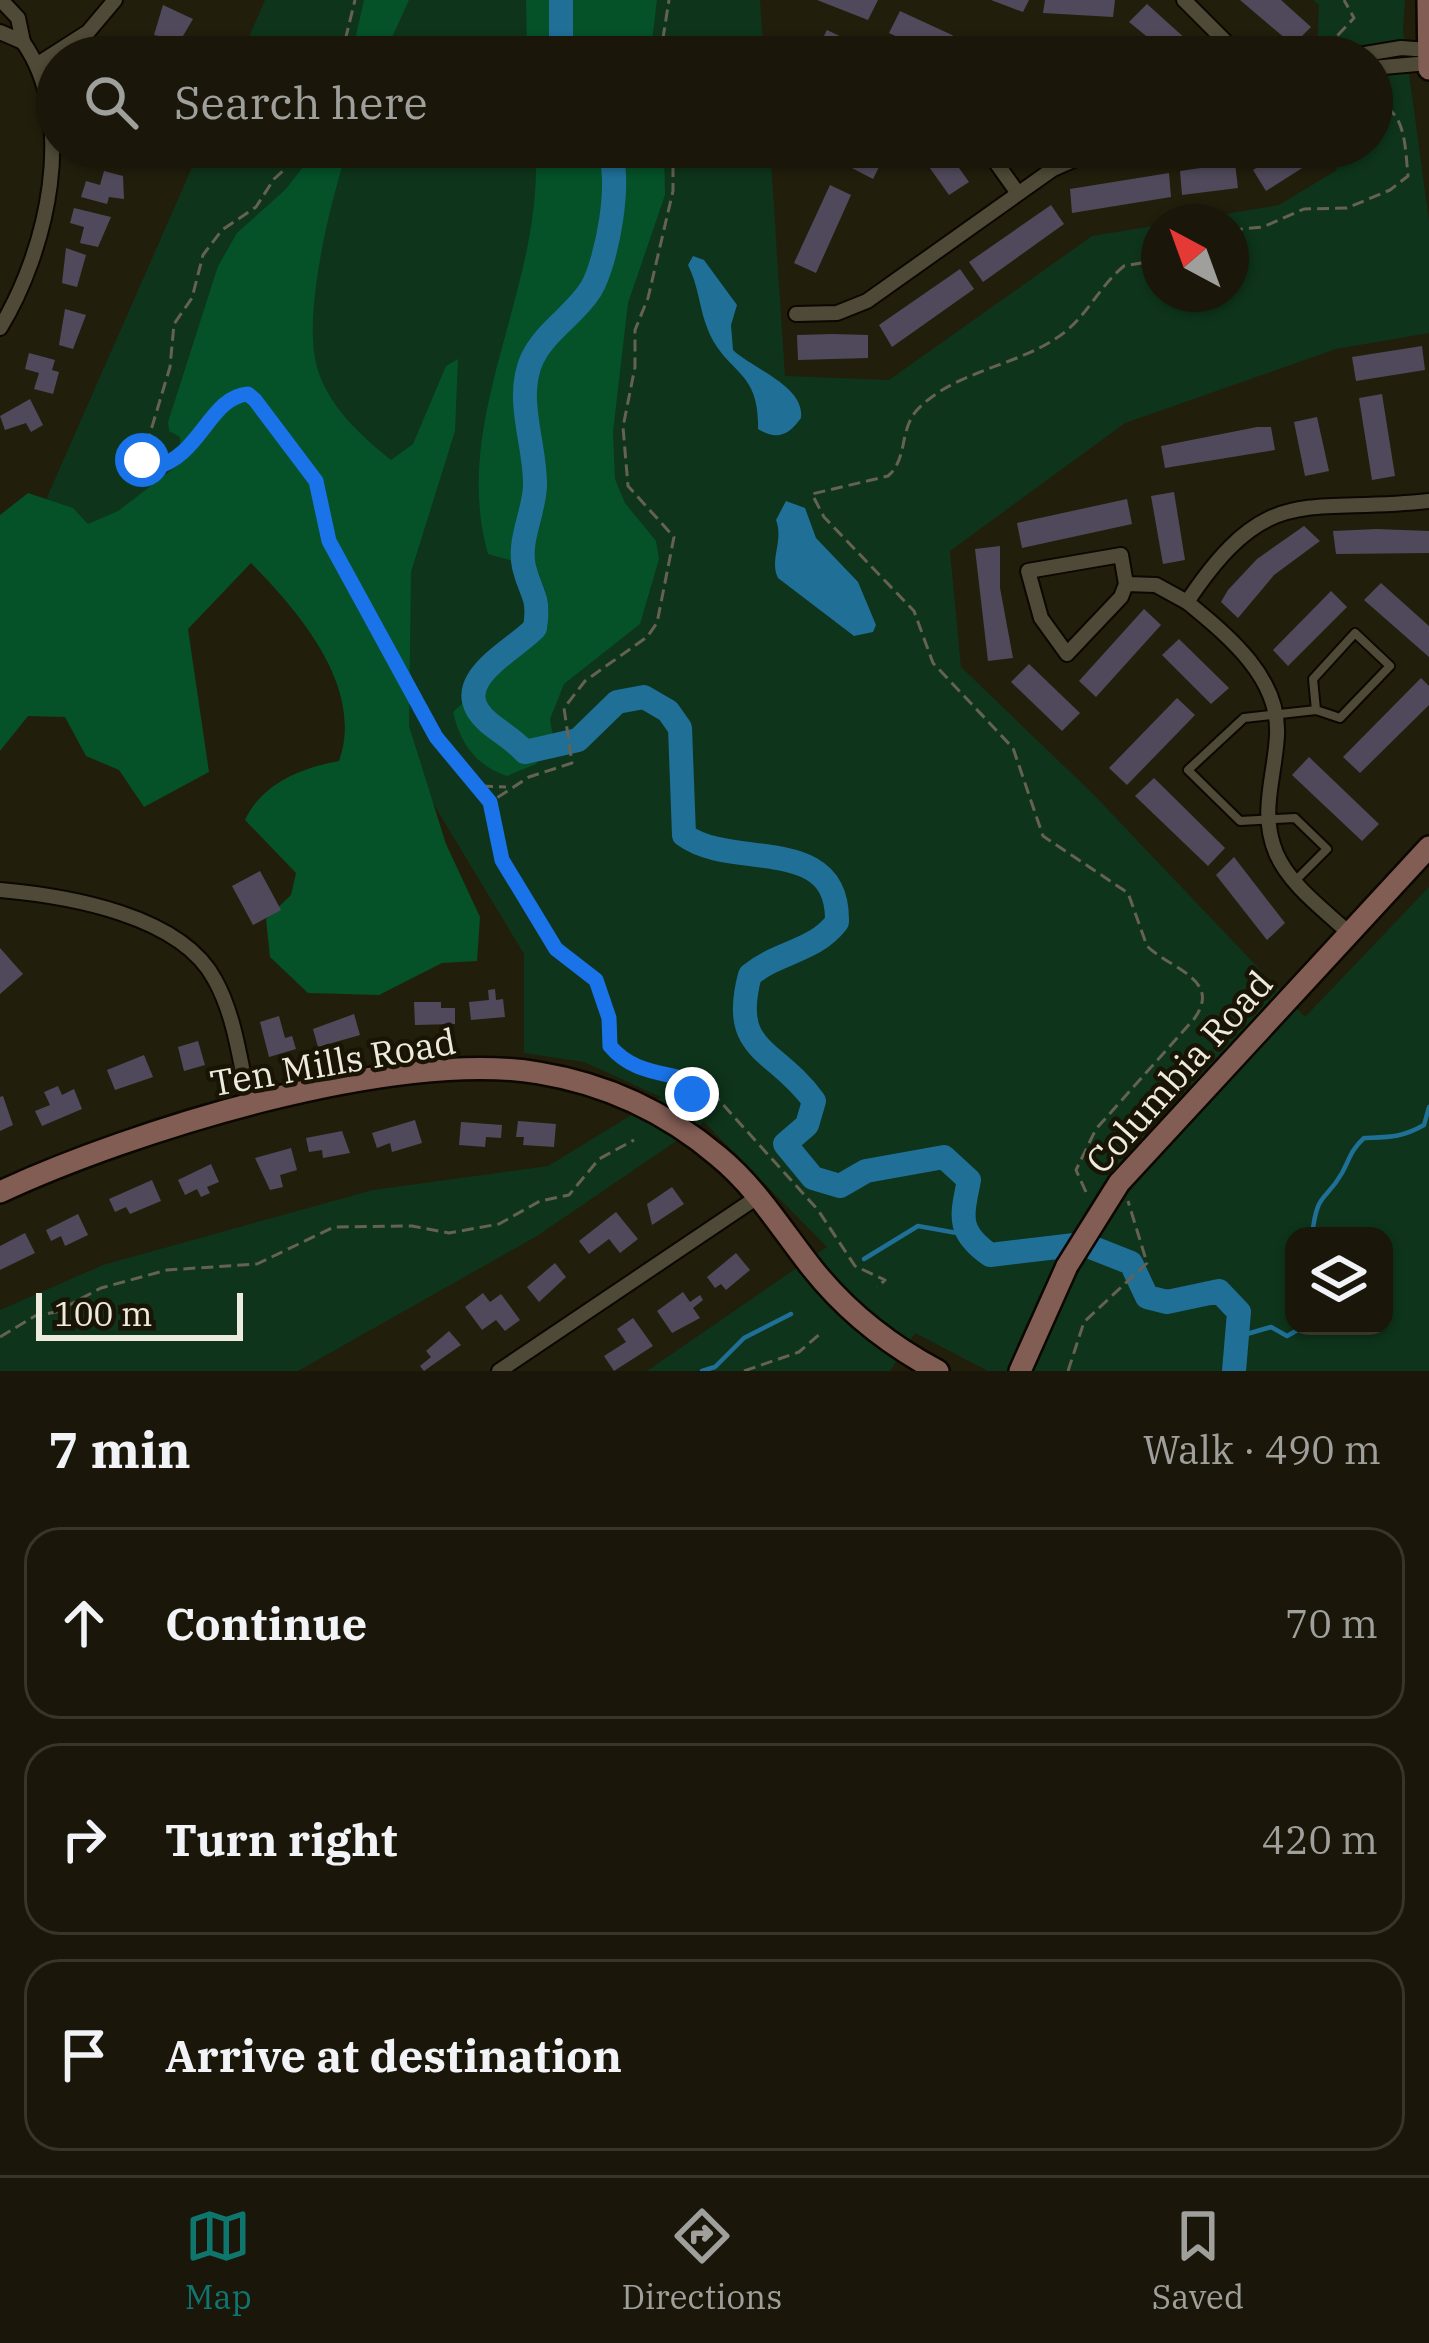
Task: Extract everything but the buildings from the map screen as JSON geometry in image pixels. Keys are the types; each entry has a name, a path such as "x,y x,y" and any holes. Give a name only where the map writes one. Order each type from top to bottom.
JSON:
{"street":[{"path":"2,0 18,18 23,42 36,61"},
{"path":"82,36 121,0"},
{"path":"1184,0 1220,36"},
{"path":"1393,67 1429,66 1428,0"},
{"path":"0,32 23,42"},
{"path":"1393,49 1429,50"},
{"path":"0,328 20,288 52,168"},
{"path":"1000,168 1017,192"},
{"path":"796,314 837,313 867,301 1057,168"},
{"path":"1186,602 1222,554 1264,521 1331,502 1429,500"},
{"path":"1121,555 1126,584 1121,597 1067,654 1040,618 1028,571 1121,555"},
{"path":"1126,584 1156,585 1186,602 1260,674 1275,715 1268,819 1277,856 1295,881 1351,935"},
{"name":"Columbia Road","path":"1020,1371 1066,1266 1189,1102 1429,847"},
{"path":"0,890 137,918 194,952 226,1003 250,1106"},
{"name":"Ten Mills Road","path":"0,1192 129,1140 250,1106 445,1071 536,1072 651,1109 694,1136 759,1196 833,1292 883,1337 938,1371"},
{"path":"499,1371 759,1196"}],"lane":[{"path":"1295,881 1328,849 1295,818 1240,821 1188,770 1235,722 1316,710 1340,718 1390,666 1355,633 1312,679 1316,710"}],"path":[{"path":"346,36 355,0"},
{"path":"663,36 669,0"},
{"path":"1337,36 1354,18 1344,0"},
{"path":"1249,228 1304,209 1346,208 1401,184 1408,176 1399,120 1393,112"},
{"path":"288,168 203,255 192,298 174,324 170,367 142,460 153,468 169,464 199,440 220,406 237,395 255,400 316,481 320,515 346,575 436,737 474,782 491,813 502,860 556,949 596,980 609,1018 610,1046 628,1063 659,1076 701,1084 803,1192 855,1267 884,1280 877,1287"},
{"path":"474,782 486,789 512,785 568,766 572,757 564,708 585,681 628,652 657,623 674,537 628,486 623,427 635,367 634,330 648,298 673,191 673,168"},
{"path":"1087,1192 1076,1170 1096,1129 1194,1019 1205,1002 1204,993 1183,969 1147,946 1137,907 1122,887 1058,851 1043,836 1012,748 933,663 921,625 903,596 824,517 812,494 888,476 901,457 908,423 928,401 975,372 1058,338 1078,323 1124,266 1141,263"},
{"path":"491,813 495,799 512,785"},
{"path":"692,1094 701,1084"},
{"path":"0,1337 35,1316 71,1306 101,1288 167,1270 257,1264 334,1227 412,1226 449,1233 499,1224 540,1201 569,1195 599,1159 634,1140"},
{"path":"1068,1371 1084,1322 1147,1263 1133,1207 1123,1192"},
{"path":"744,1371 799,1352 821,1333"}],"green space":[{"path":"265,0 760,0 763,36 249,36"},
{"path":"364,0 409,0 393,36 356,36"},
{"path":"526,0 657,0 653,36 527,36"},
{"path":"1313,0 1405,0 1403,29 1429,221 1429,333 1336,349 1125,423 950,551 961,667 1094,795 1305,1017 1429,887 1429,1371 988,1371 915,1333 890,1371 647,1371 827,1247 704,1122 537,1236 298,1371 0,1371 0,1310 103,1265 373,1190 548,1166 661,1097 584,1062 524,1053 524,954 244,490 90,585 45,502 192,168 771,168 785,376 889,380 1092,236 1141,228 1141,312 1249,312 1249,210 1279,205 1336,168 1393,168 1393,36 1318,36 1319,5"},
{"path":"302,168 342,168 316,288 313,344 322,381 357,430 391,460 413,444 446,366 458,359 455,431 411,572 409,726 446,844 480,917 477,961 442,963 379,995 308,993 270,957 266,919 291,895 296,873 245,820 272,787 310,768 339,761 345,734 343,706 323,653 289,604 251,563 188,629 209,772 144,807 119,770 86,756 65,717 28,716 0,751 0,515 28,493 73,508 88,524 118,511 181,463 180,437 169,431 168,422 218,266 237,233"},
{"path":"535,168 664,168 665,195 628,303 613,432 615,479 625,503 656,541 659,559 640,624 564,684 550,719 553,738 536,764 507,776 471,752 453,712 517,654 549,612 543,586 532,571 488,554 479,503 480,452 489,402 535,199"}],"water":[{"path":"693,256 704,260 737,305 731,325 733,350 795,397 801,418 787,432 771,435 758,429 754,394 708,330 688,265"},
{"path":"786,501 805,508 816,538 858,582 876,625 873,632 854,636 778,578 776,520"}],"waterway":[{"path":"561,0 561,36"},
{"path":"613,168 608,239 597,276 584,299 538,349 527,374 525,406 535,486 523,557 536,602 535,628 477,682 476,708 525,752 578,740 617,702 644,697 668,711 680,728 684,835 728,851 802,864 821,876 833,894 837,922 818,940 750,975 745,1001 751,1035 814,1101 807,1125 785,1144 813,1178 840,1186 866,1171 944,1157 969,1180 964,1222 971,1238 990,1255 1083,1244 1131,1263 1147,1297 1167,1302 1219,1291 1239,1312 1234,1371"},
{"path":"1313,1227 1319,1204 1360,1142 1424,1125 1429,1107"},
{"path":"864,1259 918,1226 968,1235"},
{"path":"702,1371 715,1367 744,1338 791,1314"},
{"path":"1240,1336 1271,1327 1285,1335"},
{"path":"1285,1335 1289,1335"}],"route":[{"path":"142,460 153,468 169,464 199,440 227,400 248,394 255,400 316,481 329,541 436,737 490,802 495,844 502,860 556,949 596,980 606,1002 610,1046 628,1063 659,1076 701,1084 692,1094"}]}
